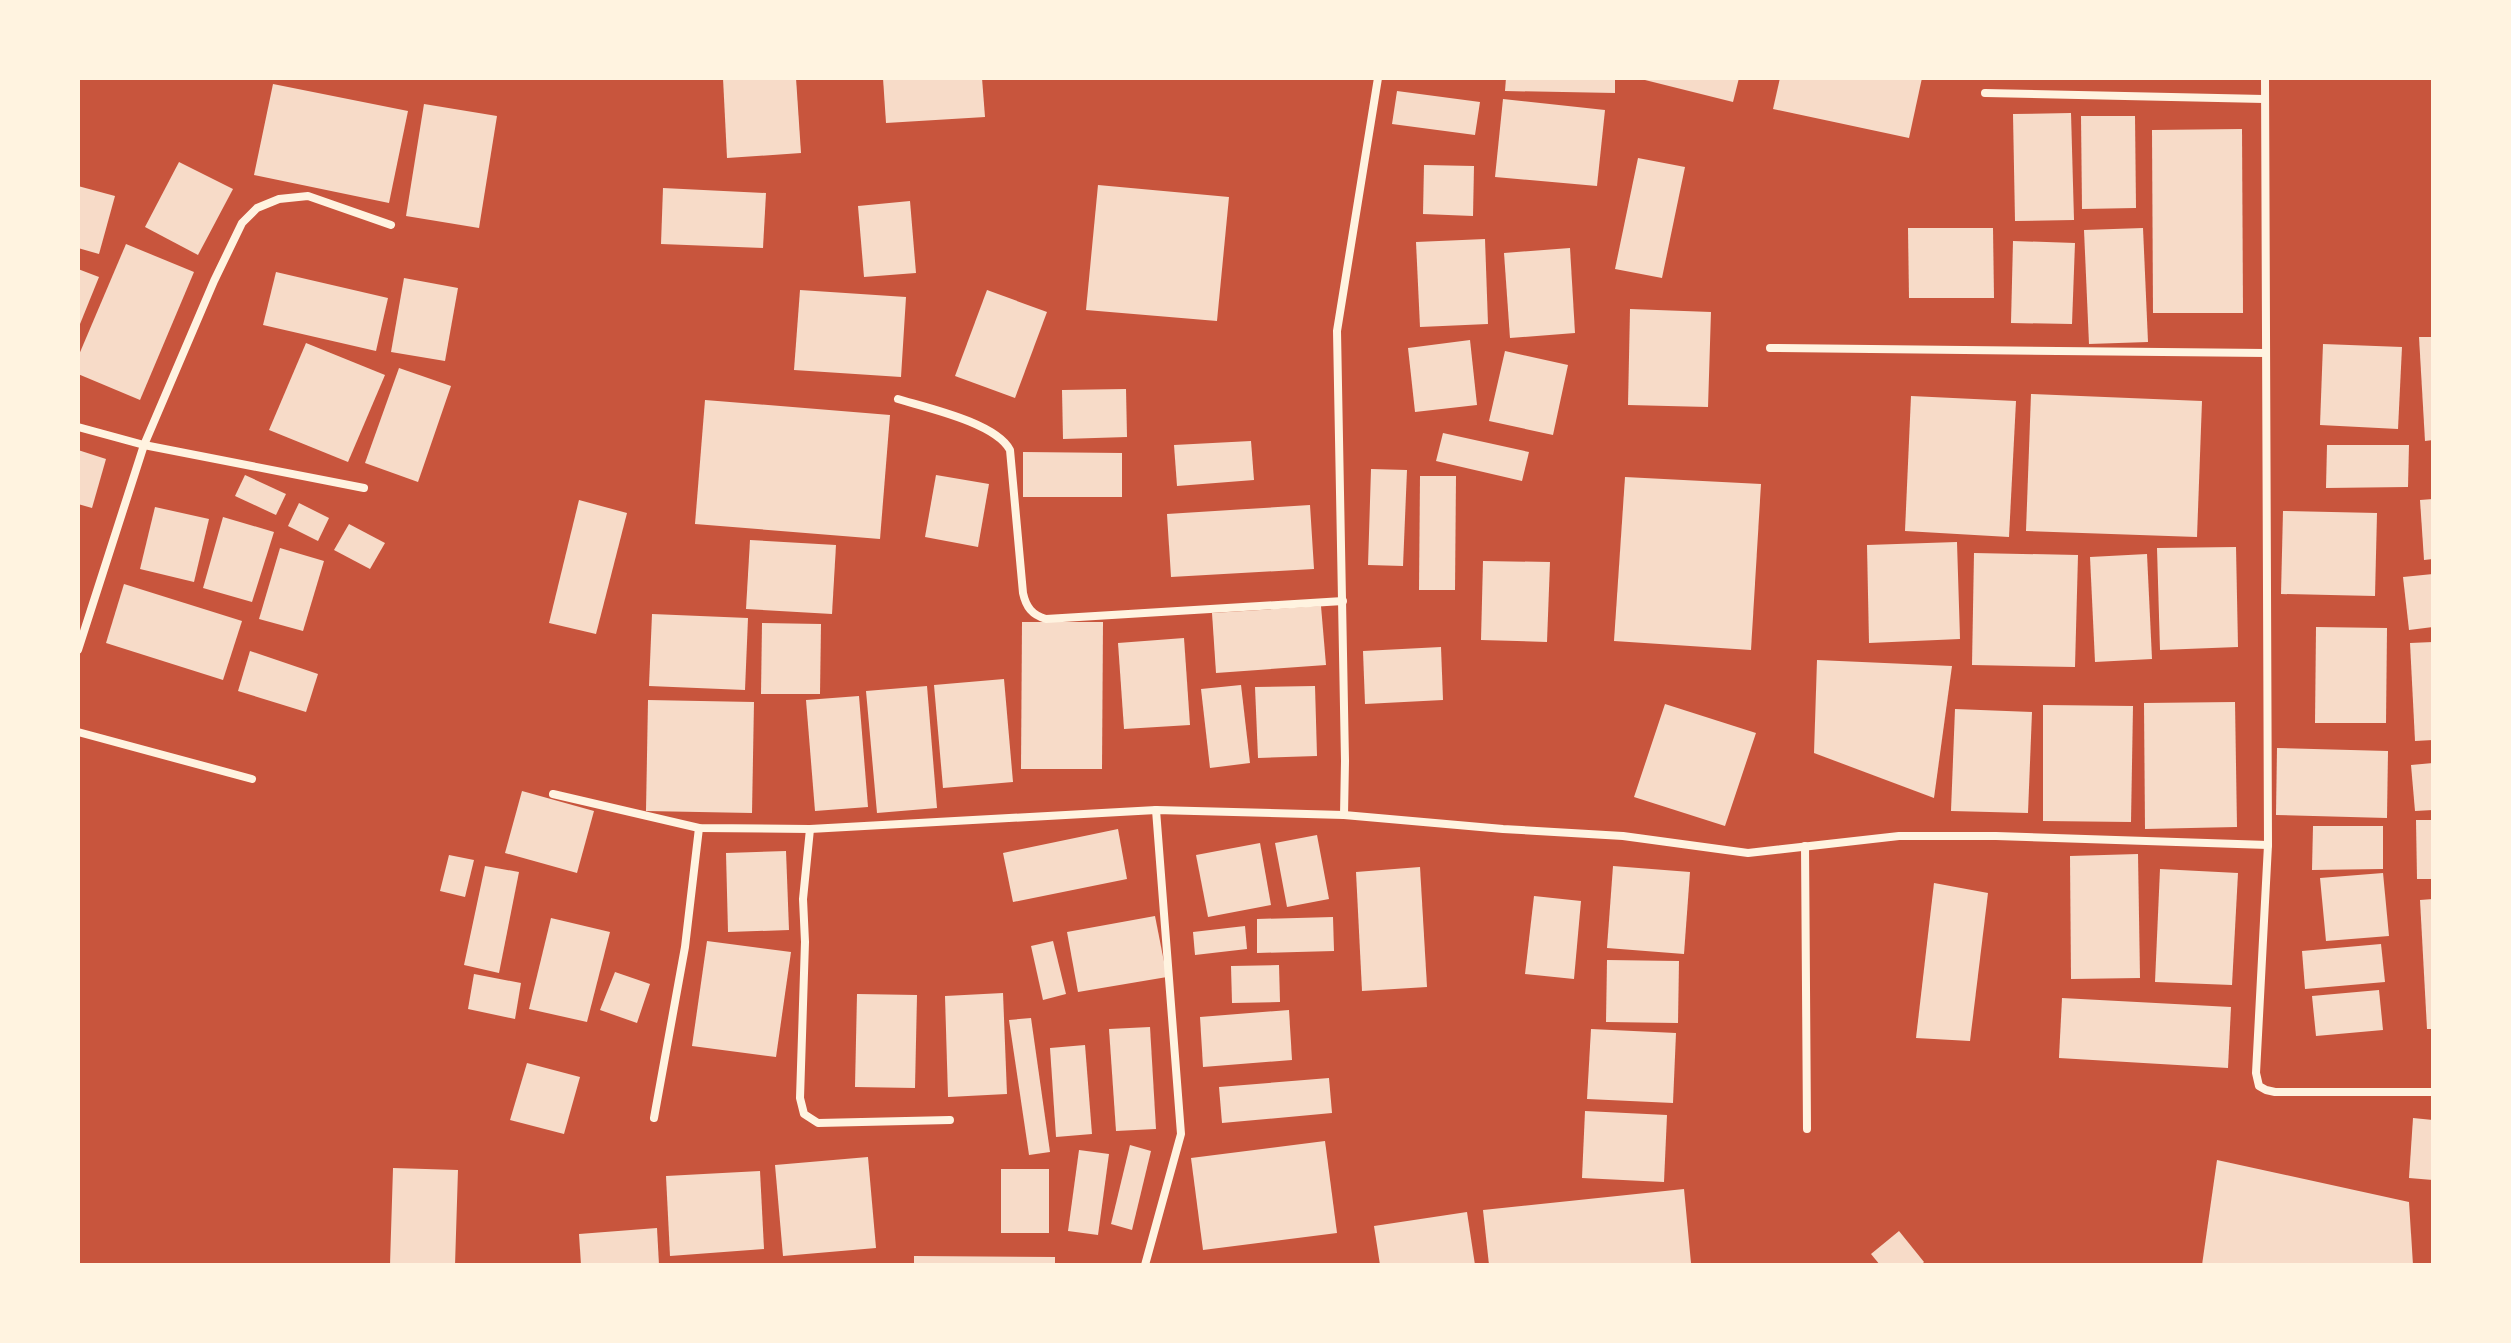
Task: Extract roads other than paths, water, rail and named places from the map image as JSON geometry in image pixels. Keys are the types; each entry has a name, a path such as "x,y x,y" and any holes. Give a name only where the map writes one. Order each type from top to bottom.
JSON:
{"street":[{"path":"1344,815 1337,331 1378,78"},
{"path":"2265,78 2268,845 2256,1073 2259,1086 2275,1092 2433,1092"},
{"path":"1985,93 2264,99"},
{"path":"78,650 144,445 242,223 257,208 279,199 308,196 391,225"},
{"path":"1770,348 2266,353"},
{"path":"898,399 983,427 1005,441 1010,450 1023,593 1025,603 1038,616 1046,619 1343,601"},
{"path":"78,427 144,445 364,488"},
{"path":"78,732 252,779"},
{"path":"553,794 699,828 810,829 1156,810 1344,815 1623,836 1748,853 1899,836 2268,845"},
{"path":"1145,1265 1181,1134 1156,810"},
{"path":"654,1118 685,947 699,828"},
{"path":"810,829 803,899 805,957 800,1098 804,1114 818,1123 950,1120"},
{"path":"1805,846 1807,1129"}]}
